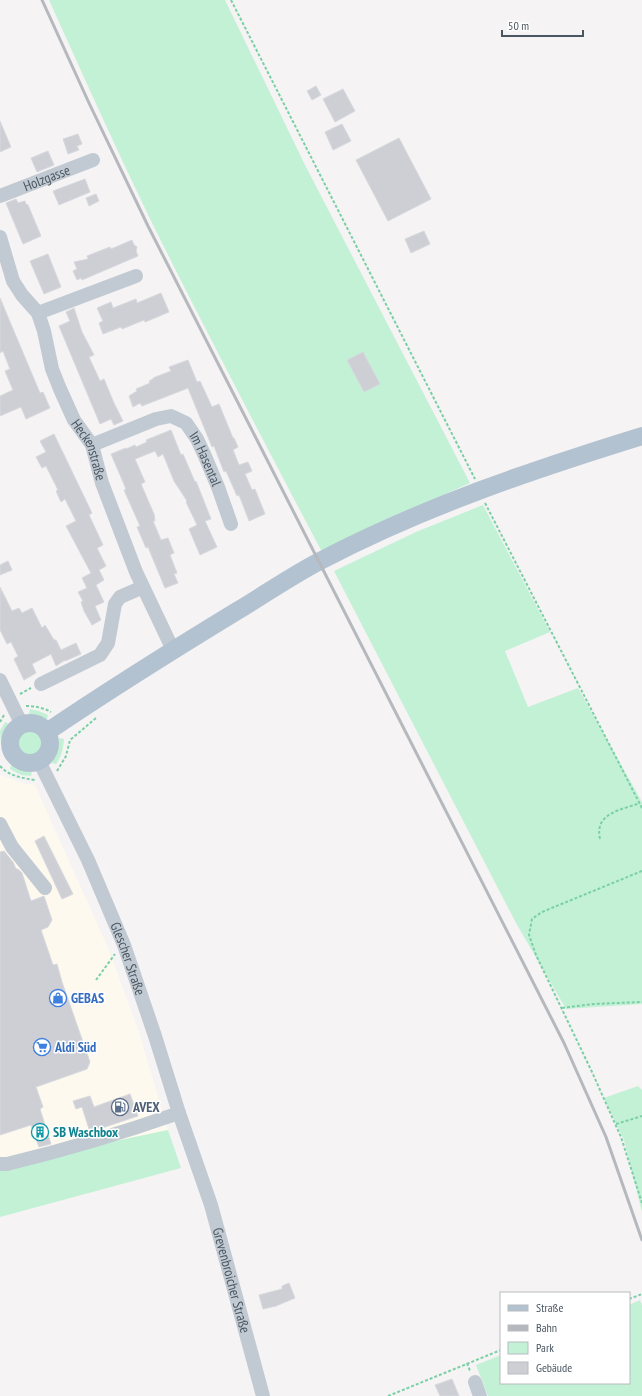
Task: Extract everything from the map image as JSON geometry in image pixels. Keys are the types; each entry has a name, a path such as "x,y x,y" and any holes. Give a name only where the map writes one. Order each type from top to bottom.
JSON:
{"main road":[{"path":"54,728 50,749 43,769 30,763 23,762 17,758 6,756 10,747 10,740 17,728 18,718 29,723 54,728 174,650 319,561 404,520 479,490 642,436"}],"street":[{"name":"Holzgasse","path":"0,196 93,160"},
{"name":"Heckenstraße","path":"0,237 13,281 22,295 38,313 44,331 52,369 60,389 74,420 92,445 102,483 142,587 174,650"},
{"path":"38,313 136,276"},
{"name":"Im Hasental","path":"92,445 156,419 170,416 186,423 197,439 204,454 231,524"},
{"path":"41,684 100,655 108,643 114,604 120,597 142,587"},
{"path":"0,680 18,718"},
{"name":"Glescher Straße","path":"43,769 88,860 124,945 156,1036 179,1113 197,1165"},
{"path":"1,827 12,847 45,888"},
{"path":"0,1164 7,1164 57,1152 118,1134 179,1113"},
{"name":"Grevenbroicher Straße","path":"197,1165 211,1205 263,1396"},
{"path":"475,1382 480,1396"}],"path":[{"path":"231,0 642,808"},
{"path":"17,695 41,684"},
{"path":"0,722 3,715 18,718 24,706 34,706 46,710 54,715 54,728 70,740"},
{"path":"0,766 4,771 19,778 39,780 43,769 56,772 66,756 70,740 97,717"},
{"path":"600,839 598,828 604,818 609,814 640,803"},
{"path":"642,871 542,912 532,919 529,935 536,955 616,1124 642,1203"},
{"path":"96,980 116,951"},
{"path":"562,1008 593,1004 642,1002"},
{"path":"616,1124 642,1116"},
{"path":"630,1299 642,1294"},
{"path":"388,1396 500,1350"}],"shaded area":[{"path":"1,775 26,784 35,785 109,950 139,1032 168,1130 0,1171 0,776"}],"green space":[{"path":"49,0 225,0 305,165 470,483 322,552 153,225"},
{"path":"483,505 550,632 505,651 528,707 578,688 642,802 642,1004 566,1009 516,923 334,571 416,532"},
{"path":"30,709 48,715 47,719 41,719 29,714"},
{"path":"5,722 9,724 1,745 0,731"},
{"path":"30,729 40,733 44,743 40,753 30,757 20,753 16,743 20,733"},
{"path":"60,738 64,739 63,746 61,755 56,764 52,763 52,759"},
{"path":"11,765 27,770 32,773 31,776 21,775 10,769"},
{"path":"638,1086 642,1090 642,1212 624,1140 604,1098"},
{"path":"168,1130 181,1168 0,1217 0,1165"},
{"path":"640,1300 642,1305 642,1396 488,1396 476,1365 500,1355 500,1384 630,1384 630,1305"}],"building":[{"path":"316,86 321,95 312,100 307,91"},
{"path":"343,89 355,111 335,122 323,99"},
{"path":"0,121 11,147 0,152"},
{"path":"342,124 351,141 333,150 325,132"},
{"path":"78,134 82,144 77,146 79,150 68,154 63,139"},
{"path":"399,138 431,199 388,221 356,160"},
{"path":"48,151 54,165 37,172 31,158"},
{"path":"85,179 90,192 59,205 53,191"},
{"path":"96,194 99,201 89,206 86,198"},
{"path":"16,199 18,203 25,201 28,205 41,236 23,244 6,203"},
{"path":"424,231 430,244 411,253 405,239"},
{"path":"132,240 134,245 137,247 136,251 138,256 82,280 81,278 77,280 73,271 77,269 74,262 88,259 87,256 110,247 111,249"},
{"path":"48,254 61,287 44,294 30,261"},
{"path":"161,293 169,312 145,322 144,320 122,329 121,327 103,334 99,323 103,321 97,308 111,302 113,308 136,299 137,303"},
{"path":"0,298 40,393 43,392 50,408 26,419 21,407 0,416 0,396 13,390 5,371 10,369 3,351 0,353"},
{"path":"74,308 82,332 94,355 89,357 100,381 104,379 123,421 114,425 111,419 100,424 59,326 70,321 66,312"},
{"path":"363,352 380,384 364,392 347,360"},
{"path":"188,360 197,382 200,381 212,407 219,404 238,447 233,450 239,465 248,462 252,471 245,474 252,490 255,489 265,514 249,521 239,495 237,496 226,471 224,472 214,446 212,447 188,388 142,406 140,403 133,407 129,396 137,391 136,389 150,383 149,381 153,378 171,371 169,367"},
{"path":"171,430 181,455 183,454 195,482 196,481 211,519 205,521 217,547 200,555 189,529 197,525 186,502 187,501 174,481 163,454 158,457 155,451 135,459 145,482 141,484 154,514 155,521 153,521 161,540 168,538 174,553 170,555 177,573 174,574 178,583 165,588 148,547 146,548 137,527 140,526 124,490 126,489 111,454 135,445 136,447 147,442 146,440"},
{"path":"54,434 92,513 89,515 103,545 97,548 106,566 99,570 104,580 96,585 104,602 95,606 101,620 92,625 84,611 81,602 83,601 78,592 87,588 82,578 91,573 66,526 76,521 65,499 61,502 56,491 58,490 46,466 42,468 36,457 46,452 40,441"},
{"path":"8,561 12,570 0,575 0,565"},
{"path":"0,587 12,611 19,608 22,613 32,608 42,628 45,625 61,650 76,643 81,654 65,660 56,666 51,654 32,664 36,673 24,680 14,659 18,656 11,642 7,644 0,630"},
{"path":"44,836 73,894 62,899 35,841"},
{"path":"4,851 13,862 16,869 22,873 31,901 44,896 52,920 48,927 41,930 53,965 57,964 90,1062 87,1069 36,1087 43,1107 40,1109 51,1144 39,1147 31,1125 0,1135 0,852"},
{"path":"130,1094 138,1116 90,1132 82,1107 76,1109 73,1101 90,1096 94,1107"},
{"path":"289,1283 295,1298 276,1306 263,1309 259,1295 282,1289 282,1286"},
{"path":"452,1379 459,1396 440,1396 435,1385"}],"railway":[{"path":"42,0 148,226 564,1043 606,1137 642,1240"}],"place":[{"name":"GEBAS","path":"58,998"},
{"name":"Aldi Süd","path":"42,1047"},
{"name":"AVEX","path":"120,1107"},
{"name":"SB Waschbox","path":"40,1132"}]}
